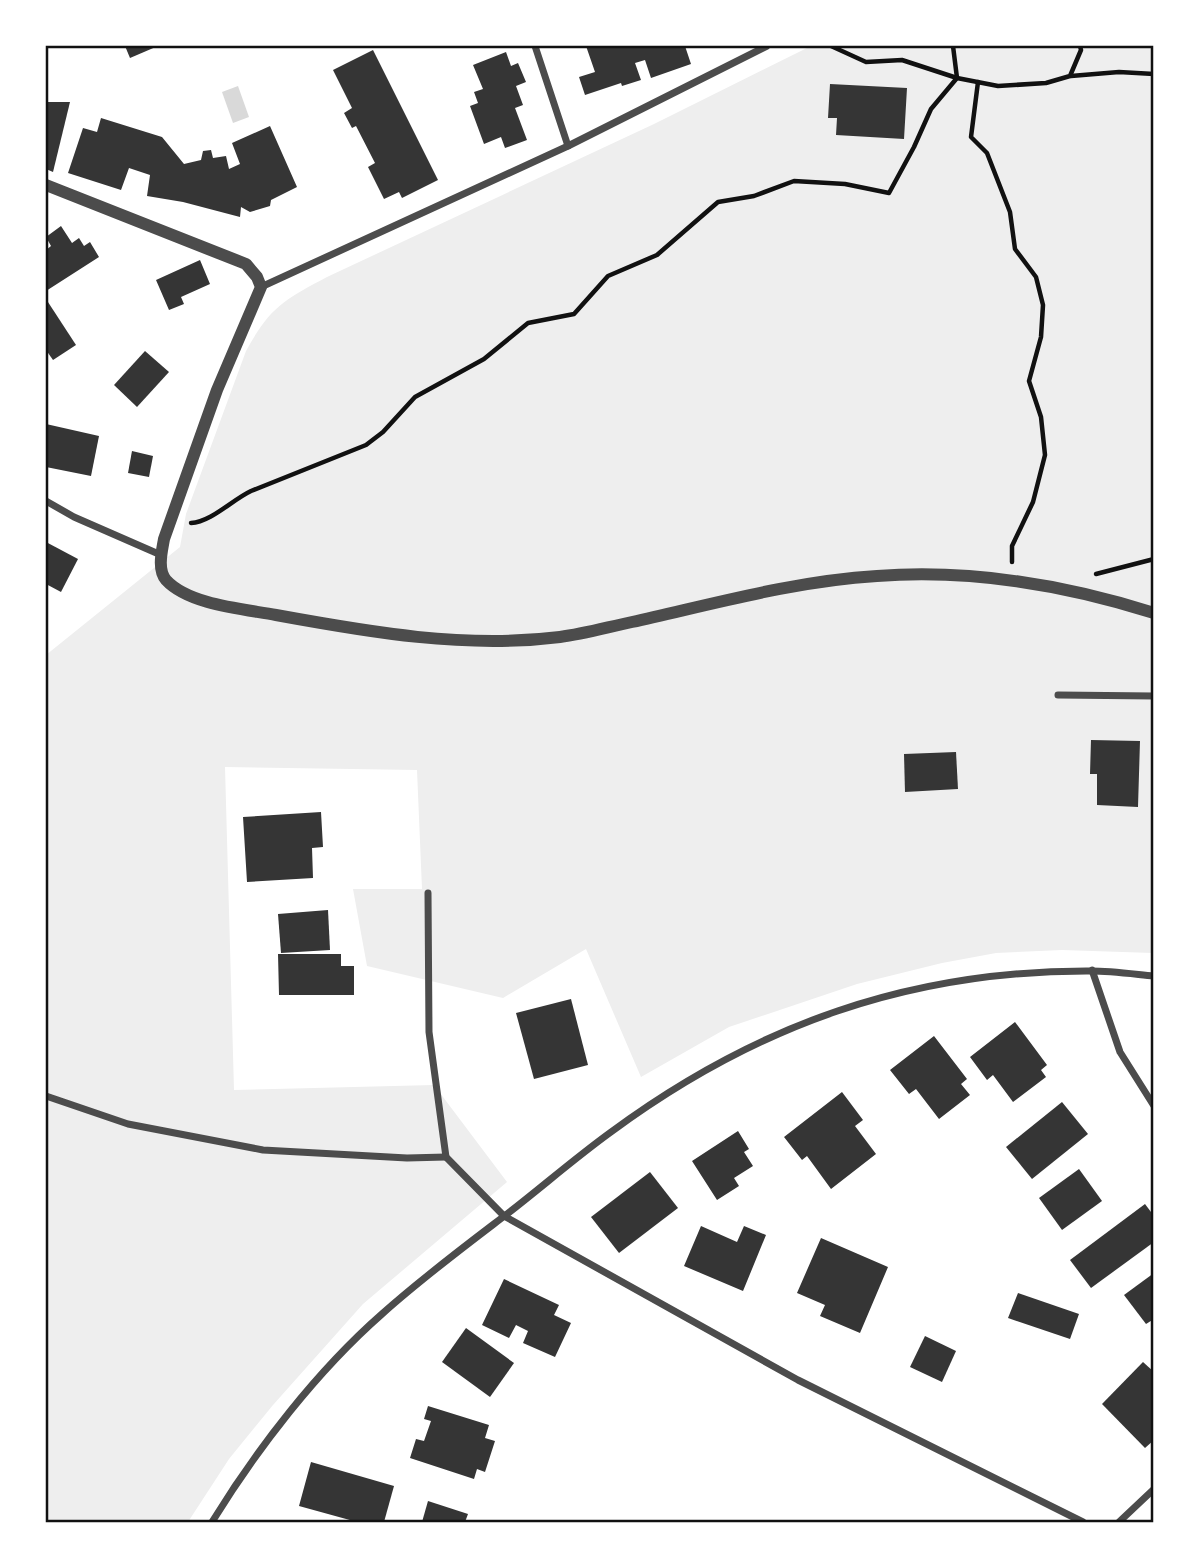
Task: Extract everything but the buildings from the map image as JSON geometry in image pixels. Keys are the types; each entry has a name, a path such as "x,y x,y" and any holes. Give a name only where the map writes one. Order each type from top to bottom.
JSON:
{"street":[{"path":"535,46 568,146"},
{"path":"767,46 568,146 261,287 216,390 168,522 161,555 165,578 175,587 202,600 250,611 391,635 467,640 512,641 561,637 829,580 879,575 935,575 1051,586 1100,596 1153,612"},
{"path":"46,185 246,264 257,277 261,287"},
{"path":"46,501 74,517 161,555"},
{"path":"1058,695 1153,696"},
{"path":"428,893 429,1032 446,1157 504,1216 798,1380 1083,1522"},
{"path":"212,1522 296,1405 380,1315 610,1132 743,1050 803,1023 869,999 936,983 1008,975 1092,971 1153,976"},
{"path":"1092,971 1120,1052 1153,1106"},
{"path":"46,1096 128,1124 263,1150 407,1158 446,1157"},
{"path":"1119,1522 1153,1489"}],"path":[{"path":"831,46 866,62 902,60 957,78 998,86 1046,83 1070,76 1119,72 1153,74"},
{"path":"168,522 196,523 206,520 234,499 251,491 366,445 383,432 415,397 484,359 528,323 574,314 608,276 657,254 718,202 754,196 794,181 845,184 889,193 931,109 957,78 953,46"},
{"path":"1070,76 1081,50 1080,46"},
{"path":"978,82 971,137 987,153 1010,212 1016,249 1036,277 1043,305 1041,337 1029,381 1041,417 1045,455 1032,502 1012,546 1011,581"},
{"path":"1090,576 1153,559"}],"shaded area":[{"path":"811,46 1153,46 1153,953 1062,950 996,953 942,963 857,984 729,1027 641,1077 586,949 503,998 367,966 353,889 422,889 417,770 225,767 234,1090 434,1085 507,1182 363,1304 229,1459 188,1522 46,1522 46,655 180,547 186,514 246,351 263,324 279,306 327,277 654,124"},
{"path":"238,86 249,117 233,123 222,92"}]}
